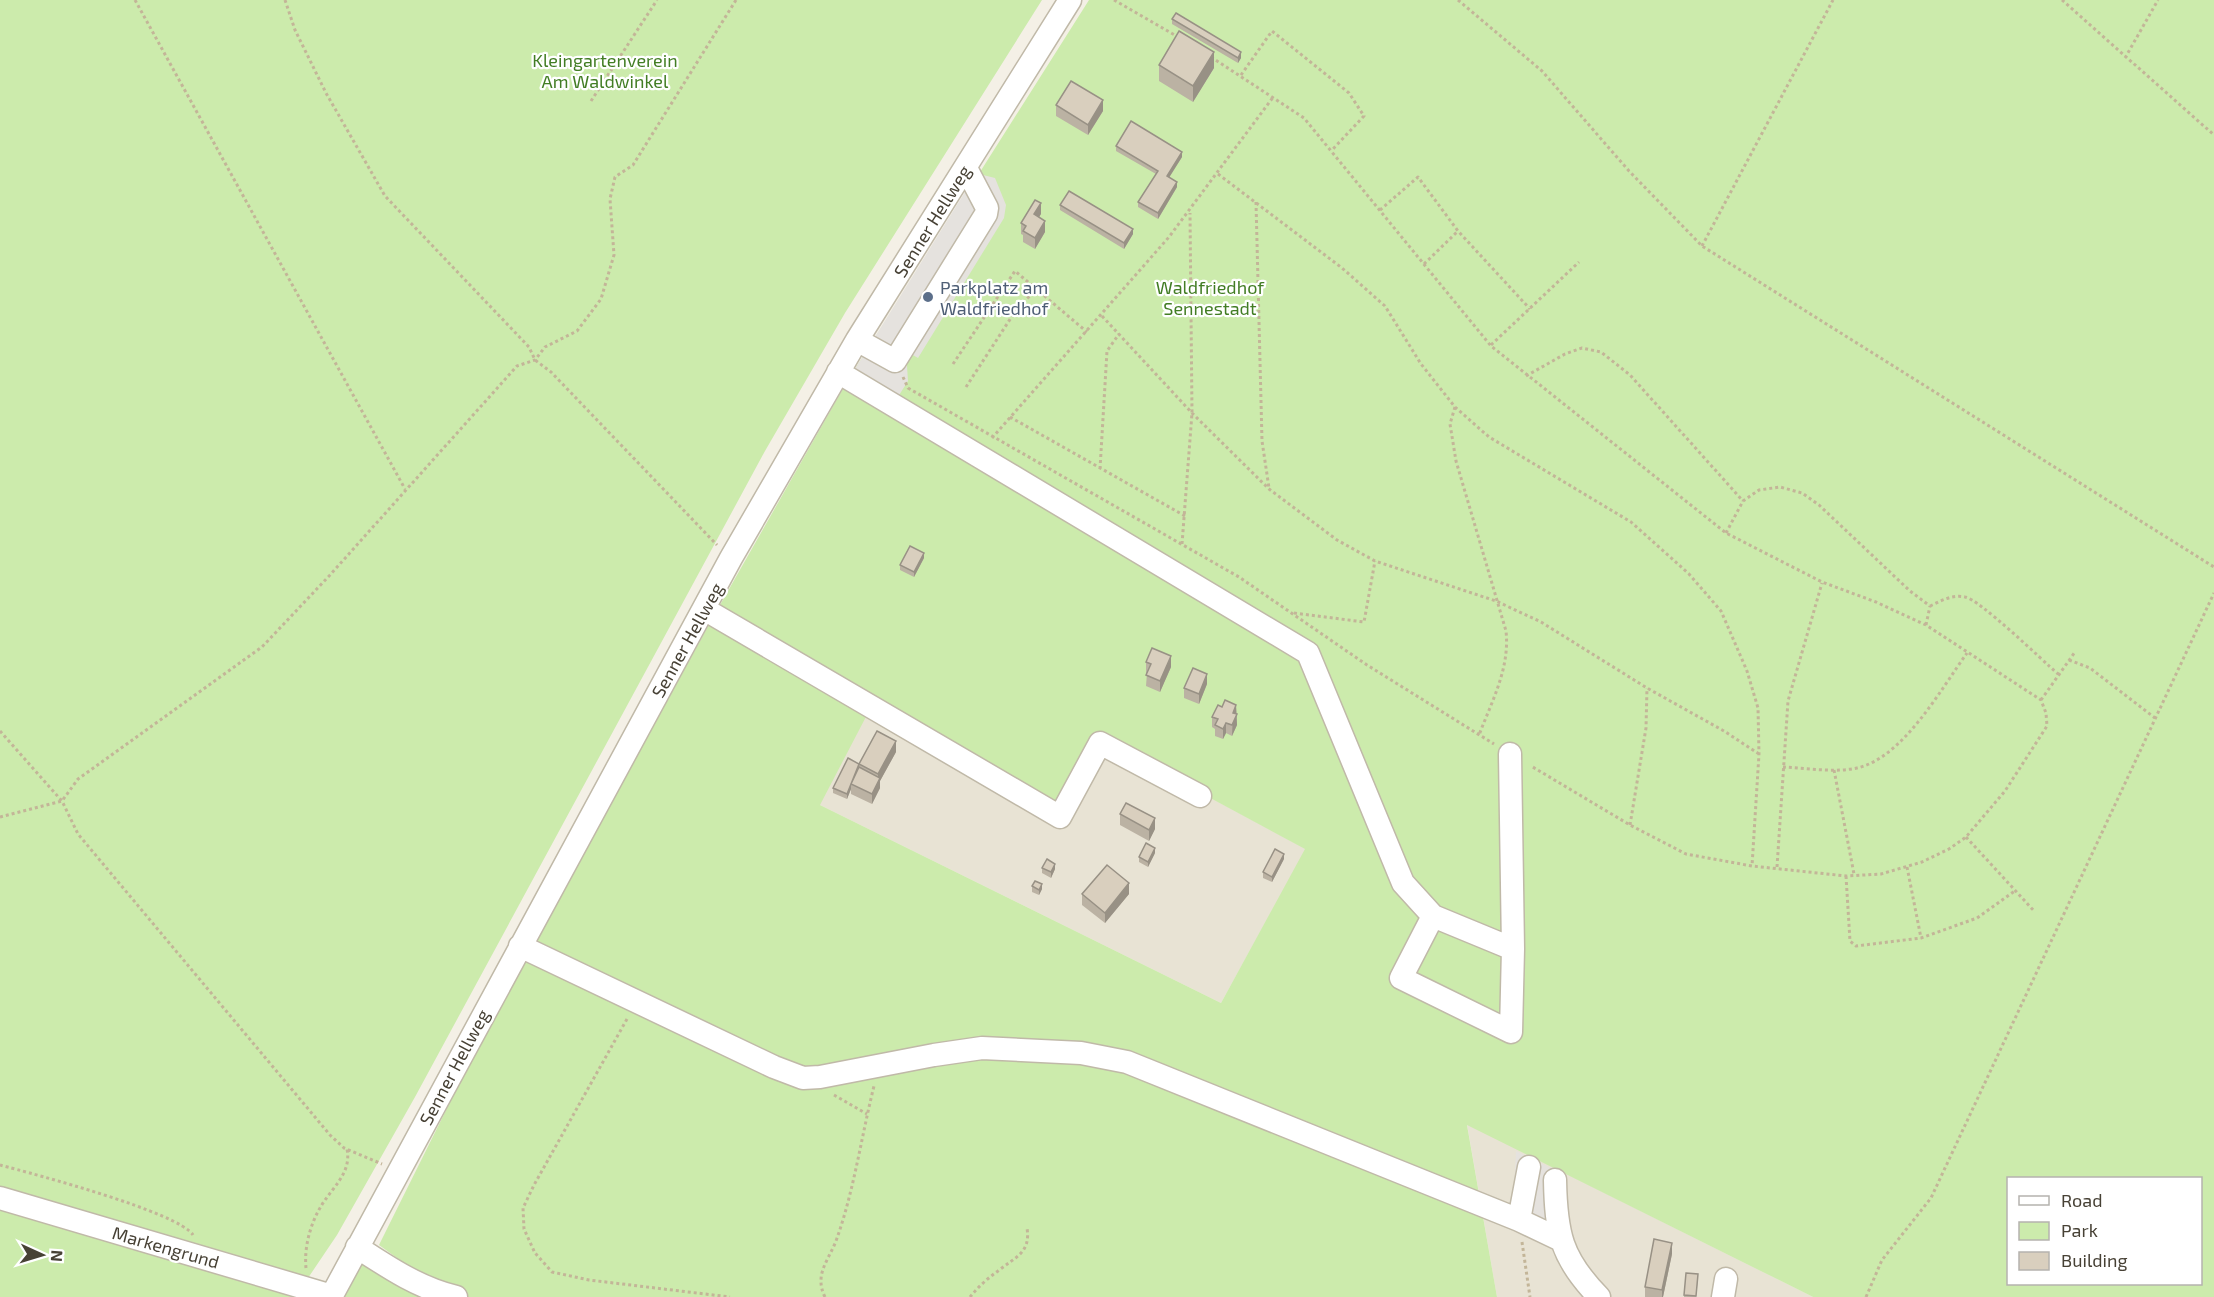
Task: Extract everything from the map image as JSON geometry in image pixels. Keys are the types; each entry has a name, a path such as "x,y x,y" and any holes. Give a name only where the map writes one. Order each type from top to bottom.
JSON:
{"street":[{"name":"Senner Hellweg","path":"331,1296 731,558 857,340 966,168 1063,3"},
{"path":"857,340 895,361 986,214 987,208 966,168"},
{"path":"838,372 1308,653 1403,883 1433,916 1513,949"},
{"path":"704,609 1060,817 1100,743 1200,796"},
{"path":"1433,916 1401,978 1511,1032 1513,949 1510,754"},
{"path":"520,946 774,1067 803,1078 820,1077 982,1048 1081,1053 1127,1062 1519,1220 1559,1239"},
{"path":"1519,1220 1529,1167"},
{"path":"1555,1180 1559,1239 1589,1294"},
{"name":"Markengrund","path":"0,1198 331,1296"},
{"path":"357,1247 399,1275 434,1292 456,1297"}],"path":[{"path":"135,0 405,489"},
{"path":"285,0 295,30 326,93 385,195 529,347 535,360 551,372 731,558"},
{"path":"591,101 657,0"},
{"path":"0,818 62,801 78,779 262,647 330,575 517,366 535,360 545,347 577,331 602,299 614,255 610,199 615,177 633,165 736,0"},
{"path":"1114,0 1187,43"},
{"path":"1458,0 1542,70 1629,171 1702,246 2214,567"},
{"path":"1702,246 1833,0"},
{"path":"2062,0 2214,135"},
{"path":"2125,58 2158,0"},
{"path":"1241,75 1272,32 1349,93 1364,116 1331,151"},
{"path":"895,361 908,388 1239,577 1367,665 1479,735 1630,825 1686,854 1752,866 1846,876 1881,874 1907,867 1949,849 1966,837 2005,792 2047,726 2046,713 2041,700 1926,625 1876,602 1822,582 1726,533 1491,346 1305,118 1274,96 1205,54"},
{"path":"992,438 1102,316 1190,211 1274,96"},
{"path":"1218,174 1342,268 1385,306 1421,364 1455,407 1489,436 1631,522 1689,574 1721,611 1747,671 1758,708 1759,754 1752,866"},
{"path":"1380,210 1418,177 1458,231 1530,309"},
{"path":"1256,202 1261,429 1269,489"},
{"path":"1182,544 1192,412 1190,211"},
{"path":"1424,264 1458,231"},
{"path":"1491,346 1580,262"},
{"path":"953,364 1015,271 1087,332"},
{"path":"966,387 1018,307 1036,290"},
{"path":"1102,316 1192,412 1269,489 1329,535 1376,561 1496,601 1541,622 1759,754"},
{"path":"1100,469 1107,351 1119,334"},
{"path":"1527,376 1564,354 1582,348 1601,352 1630,375 1743,501"},
{"path":"1455,407 1450,424 1456,461 1508,650 1505,667 1479,735"},
{"path":"1010,417 1185,516"},
{"path":"1726,533 1743,501 1759,490 1780,487 1802,492 1819,505 1910,591 1930,606"},
{"path":"1292,613 1364,622 1376,561"},
{"path":"1777,867 1788,701 1822,582"},
{"path":"1866,1297 1882,1260 1931,1198 2214,593"},
{"path":"1930,606 1953,596 1967,597 1983,606 2058,674"},
{"path":"1926,625 1930,606"},
{"path":"2041,700 2075,652"},
{"path":"1783,767 1834,770 1859,768 1883,756 1916,724 1967,653"},
{"path":"2069,660 2090,668 2155,718"},
{"path":"1630,825 1646,728 1647,688"},
{"path":"0,731 62,801 78,834 330,1135 347,1149 382,1164 396,1177"},
{"path":"1834,770 1854,874"},
{"path":"1966,837 2036,912"},
{"path":"1907,867 1921,938"},
{"path":"1846,876 1850,940 1856,946 1921,938 1977,918 2016,890"},
{"path":"637,1002 534,1185 523,1208 524,1229 535,1253 552,1272 589,1280 730,1297"},
{"path":"825,1297 819,1286 822,1270 835,1243 847,1205 880,1066"},
{"path":"820,1077 827,1091 867,1114"},
{"path":"309,1289 304,1252 320,1208 338,1183 349,1161 347,1149"},
{"path":"0,1165 105,1195 174,1220 188,1227 196,1239 199,1257"},
{"path":"1519,1220 1530,1297"},
{"path":"970,1297 998,1270 1023,1253 1029,1240 1027,1228"}],"shaded area":[{"name":"Parkplatz am Waldfriedhof","path":"979,174 995,178 1006,205 1004,218 918,358 906,351 908,381 896,400 852,374 965,192"},
{"path":"716,612 1097,737 1306,849 1221,1003 820,805"},
{"path":"1467,1124 1813,1297 1497,1297"},
{"path":"1516,1151 1567,1176 1564,1217 1571,1237 1513,1214"}],"green space":[{"name":"Kleingartenverein Am Waldwinkel","path":"0,0 1042,0 845,313 765,451 415,1097 337,1235 308,1278 0,1187"},
{"name":"Waldfriedhof Sennestadt","path":"1089,0 2214,0 2214,1297 1813,1297 1467,1125 1497,1297 343,1297 367,1253 404,1263 379,1245 467,1068 712,619 869,711 820,805 1221,1003 1305,849 1097,737 1055,811 716,612 845,385"},
{"path":"0,1203 302,1297 0,1297"}],"building":[{"path":"1176,13 1241,52 1238,58 1172,19"},
{"path":"1179,31 1214,52 1193,86 1159,65"},
{"path":"1071,81 1103,100 1088,125 1056,105"},
{"path":"1131,121 1182,152 1167,176 1177,182 1158,213 1138,202 1158,171 1116,146"},
{"path":"1069,191 1133,229 1124,243 1060,205"},
{"path":"1035,200 1041,203 1034,214 1045,221 1035,238 1023,231 1026,226 1021,223"},
{"path":"910,546 924,553 914,572 900,565"},
{"path":"1152,648 1171,656 1160,681 1146,675 1151,664 1146,662"},
{"path":"1193,668 1207,674 1199,694 1184,688"},
{"path":"1225,700 1236,705 1233,713 1237,714 1232,725 1226,723 1223,729 1215,725 1218,719 1212,717 1218,705 1222,707"},
{"path":"877,731 896,741 878,774 859,764"},
{"path":"848,758 859,764 847,794 833,788"},
{"path":"859,767 880,778 872,794 851,784"},
{"path":"1126,803 1155,818 1149,830 1120,814"},
{"path":"1146,843 1155,848 1148,862 1139,857"},
{"path":"1275,849 1284,854 1272,877 1263,872"},
{"path":"1047,859 1055,864 1051,872 1042,868"},
{"path":"1107,865 1129,883 1105,913 1082,894"},
{"path":"1035,881 1042,884 1039,890 1032,886"},
{"path":"1654,1239 1672,1243 1662,1290 1645,1287"},
{"path":"1686,1273 1698,1274 1696,1296 1684,1295"}],"place":[{"name":"Parkplatz am Waldfriedhof","path":"928,297"}]}
